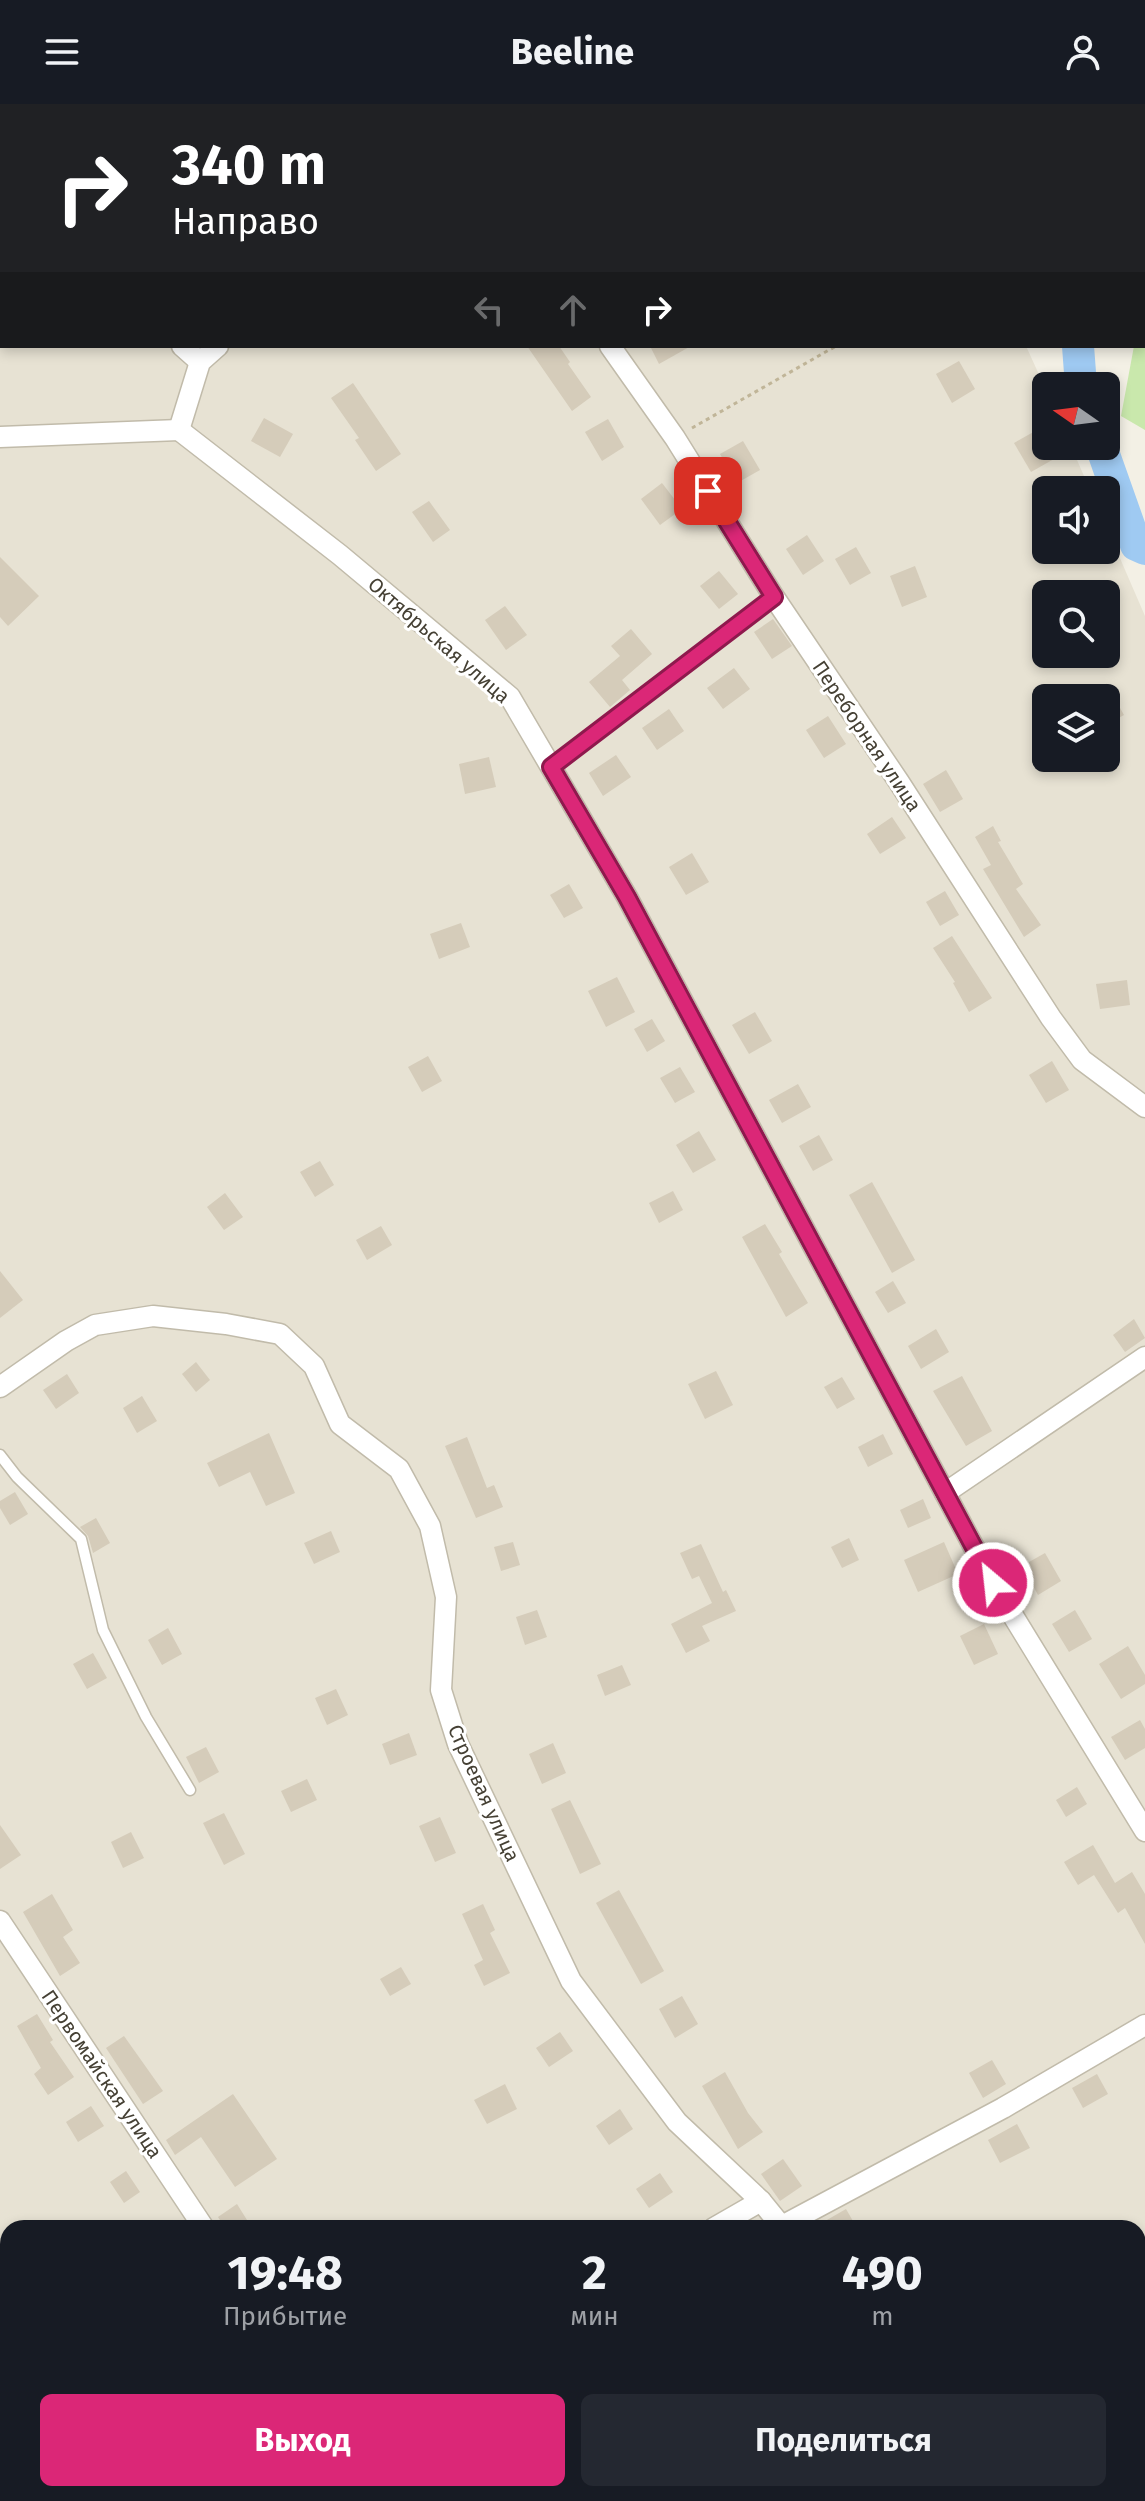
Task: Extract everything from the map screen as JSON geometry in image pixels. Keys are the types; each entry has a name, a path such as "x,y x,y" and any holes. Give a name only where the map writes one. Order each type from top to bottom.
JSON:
{"street":[{"path":"184,348 200,362"},
{"path":"0,437 179,430 200,362 216,348"},
{"name":"Переборная улица","path":"611,348 675,438 774,597 899,782 1059,1029 1082,1060 1145,1107"},
{"name":"Октябрьская улица","path":"179,430 340,555 510,697 627,897 993,1583 1145,1831"},
{"name":"Строевая улица","path":"0,1387 66,1341 95,1325 153,1316 280,1334 314,1366 340,1424 399,1469 430,1526 446,1597 441,1690 458,1744 571,1981 677,2122 761,2201 776,2220"},
{"path":"945,1493 1145,1357"},
{"name":"Первомайская улица","path":"0,1921 199,2220"},
{"path":"795,2220 1003,2108 1145,2025"},
{"path":"728,2220 761,2201"}],"lane":[{"path":"551,767 774,597"},
{"path":"0,1455 17,1477 81,1539 103,1630 146,1717 190,1790"}],"path":[{"path":"675,438 832,348"}],"shaded area":[{"path":"0,348 1027,348 1038,372 1032,372 1032,460 1077,460 1084,476 1032,476 1032,564 1120,564 1120,558 1145,616 1145,2220 0,2220"}],"green space":[{"path":"1134,348 1145,348 1145,430 1121,416"}],"building":[{"path":"528,348 560,348 591,397 572,411"},
{"path":"651,348 687,348 659,364"},
{"path":"959,361 975,389 952,403 936,374"},
{"path":"353,383 401,454 376,471 355,440 359,438 331,398"},
{"path":"264,418 293,434 280,457 251,441"},
{"path":"608,419 624,447 602,461 585,432"},
{"path":"1032,433 1032,460 1052,460 1031,472 1014,443"},
{"path":"743,441 760,470 737,483 720,454"},
{"path":"662,483 682,509 660,525 641,499"},
{"path":"429,501 450,530 433,542 412,512"},
{"path":"807,535 824,561 803,575 786,549"},
{"path":"856,547 871,573 850,585 835,559"},
{"path":"0,557 39,596 8,626 0,617"},
{"path":"915,566 927,597 902,607 890,576"},
{"path":"719,571 738,594 719,609 700,586"},
{"path":"505,606 527,635 506,650 485,620"},
{"path":"773,619 792,646 772,659 754,632"},
{"path":"631,629 652,654 622,680 630,690 610,707 589,682 620,656 611,646"},
{"path":"734,668 750,689 723,709 707,688"},
{"path":"669,709 684,731 657,750 642,728"},
{"path":"828,716 846,744 824,758 806,730"},
{"path":"616,755 631,777 603,796 589,773"},
{"path":"489,757 496,787 465,794 459,764"},
{"path":"946,770 963,799 940,812 923,784"},
{"path":"892,817 906,838 880,854 867,834"},
{"path":"993,826 1001,841 998,842 1023,884 1016,889 1041,925 1024,937 983,869 991,865 975,837"},
{"path":"692,853 709,882 686,895 669,867"},
{"path":"569,884 583,908 564,918 550,895"},
{"path":"945,891 959,915 940,926 926,902"},
{"path":"461,923 470,947 439,959 430,934"},
{"path":"952,936 992,998 969,1012 955,982 933,948"},
{"path":"617,977 635,1012 606,1027 588,991"},
{"path":"1127,980 1130,1005 1100,1009 1096,984"},
{"path":"755,1012 772,1041 749,1054 732,1025"},
{"path":"652,1019 665,1041 647,1052 634,1029"},
{"path":"428,1056 442,1081 422,1092 408,1067"},
{"path":"1052,1061 1069,1090 1046,1103 1029,1075"},
{"path":"680,1067 695,1092 675,1103 660,1078"},
{"path":"798,1084 811,1107 782,1123 769,1100"},
{"path":"699,1131 716,1160 693,1173 676,1145"},
{"path":"819,1135 833,1160 813,1171 799,1146"},
{"path":"320,1161 334,1185 315,1197 300,1172"},
{"path":"872,1182 915,1260 892,1273 849,1195"},
{"path":"673,1191 683,1210 659,1223 649,1203"},
{"path":"225,1193 243,1217 224,1230 207,1207"},
{"path":"765,1224 808,1303 786,1317 742,1237"},
{"path":"381,1226 392,1245 367,1260 356,1240"},
{"path":"0,1271 23,1300 0,1318"},
{"path":"893,1281 906,1303 888,1313 875,1292"},
{"path":"1134,1319 1145,1338 1125,1352 1113,1335"},
{"path":"936,1329 949,1352 921,1369 908,1346"},
{"path":"196,1362 210,1380 196,1392 182,1374"},
{"path":"716,1371 733,1405 705,1419 688,1384"},
{"path":"67,1374 79,1393 56,1409 43,1390"},
{"path":"962,1376 992,1431 966,1446 933,1391"},
{"path":"842,1377 855,1399 837,1409 824,1387"},
{"path":"142,1396 157,1421 137,1433 123,1408"},
{"path":"269,1433 295,1493 266,1506 250,1472 219,1487 207,1463"},
{"path":"883,1434 893,1454 868,1467 858,1447"},
{"path":"467,1437 487,1488 494,1485 503,1507 476,1518 445,1446"},
{"path":"15,1492 28,1514 10,1525 0,1508 0,1501"},
{"path":"923,1499 931,1518 908,1528 900,1510"},
{"path":"96,1518 110,1543 93,1553 88,1536 80,1527"},
{"path":"331,1531 340,1552 314,1564 304,1543"},
{"path":"849,1538 859,1560 842,1568 831,1547"},
{"path":"513,1542 520,1565 501,1571 494,1547"},
{"path":"944,1542 958,1574 918,1592 904,1560"},
{"path":"701,1544 723,1592 726,1590 736,1611 702,1626 710,1641 686,1653 671,1624 712,1603 699,1576 692,1579 680,1553"},
{"path":"1045,1553 1061,1581 1038,1595 1022,1566"},
{"path":"537,1610 547,1637 525,1645 516,1617"},
{"path":"1075,1610 1092,1639 1069,1652 1052,1624"},
{"path":"984,1624 998,1654 974,1665 960,1636"},
{"path":"168,1628 182,1654 162,1665 148,1640"},
{"path":"1128,1646 1145,1675 1145,1684 1121,1699 1099,1664"},
{"path":"93,1653 107,1678 87,1689 73,1664"},
{"path":"622,1665 631,1685 605,1696 597,1675"},
{"path":"336,1689 348,1715 327,1725 315,1698"},
{"path":"1140,1720 1145,1729 1145,1748 1125,1760 1111,1737"},
{"path":"409,1733 417,1755 390,1765 382,1744"},
{"path":"553,1743 566,1773 542,1784 529,1754"},
{"path":"206,1747 219,1772 199,1783 186,1757"},
{"path":"307,1779 317,1800 291,1812 281,1791"},
{"path":"1077,1787 1087,1804 1066,1817 1056,1800"},
{"path":"570,1800 601,1864 580,1874 551,1809"},
{"path":"224,1813 245,1854 224,1865 203,1823"},
{"path":"440,1817 456,1853 435,1862 419,1826"},
{"path":"0,1825 21,1855 0,1869"},
{"path":"131,1832 144,1858 123,1868 111,1842"},
{"path":"1093,1845 1115,1883 1132,1872 1145,1894 1145,1944 1125,1908 1118,1913 1094,1875 1078,1885 1064,1862"},
{"path":"619,1890 664,1971 641,1984 596,1903"},
{"path":"52,1894 73,1930 63,1937 80,1963 60,1976 23,1912"},
{"path":"483,1904 495,1930 490,1933 510,1973 484,1986 474,1965 483,1960 462,1914"},
{"path":"401,1967 411,1984 390,1996 380,1979"},
{"path":"682,1996 698,2024 675,2038 659,2009"},
{"path":"37,2014 53,2040 50,2042 74,2077 48,2095 34,2074 41,2068 17,2026"},
{"path":"560,2032 573,2051 549,2067 536,2048"},
{"path":"124,2036 163,2091 143,2104 106,2048"},
{"path":"992,2060 1006,2084 983,2098 969,2073"},
{"path":"725,2072 748,2113 763,2132 738,2149 702,2086"},
{"path":"1097,2074 1108,2094 1083,2108 1072,2088"},
{"path":"505,2084 517,2109 487,2124 474,2100"},
{"path":"233,2094 277,2159 235,2187 201,2137 175,2155 166,2140"},
{"path":"91,2106 104,2126 78,2142 66,2122"},
{"path":"620,2109 633,2129 609,2145 596,2126"},
{"path":"1017,2124 1030,2148 1000,2163 988,2140"},
{"path":"783,2159 802,2186 780,2201 761,2174"},
{"path":"126,2171 140,2192 124,2203 110,2182"},
{"path":"660,2173 673,2192 649,2208 636,2189"},
{"path":"237,2204 247,2220 220,2220 218,2217"},
{"path":"846,2209 852,2220 827,2220"}],"waterway":[{"path":"1078,348 1080,372"},
{"path":"1106,460 1136,545 1145,549"}],"route":[{"path":"708,491 774,597 551,767 627,897 993,1583"}]}
